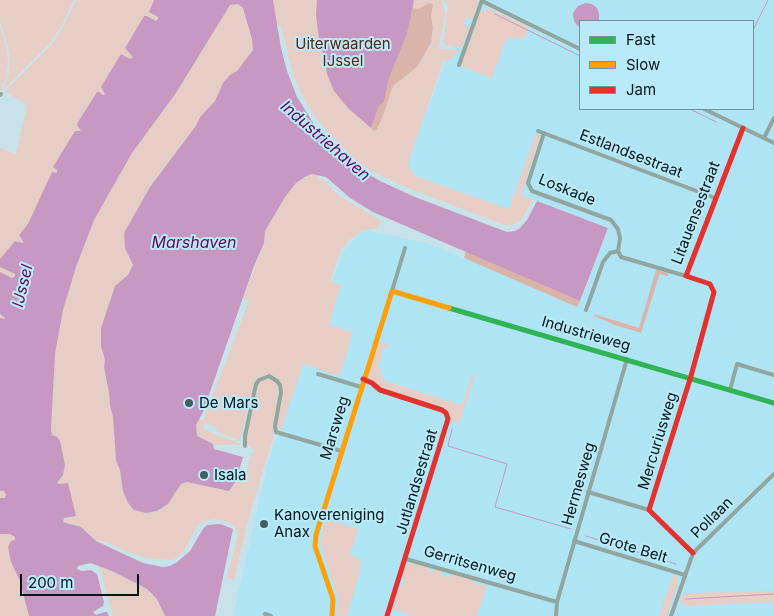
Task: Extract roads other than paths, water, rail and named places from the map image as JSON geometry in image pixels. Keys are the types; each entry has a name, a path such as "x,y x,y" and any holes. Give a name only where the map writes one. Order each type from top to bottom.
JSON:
{"street":[{"path":"459,65 482,1 579,49"},
{"path":"706,110 774,143"},
{"path":"764,138 774,118"},
{"name":"Litauensestraat","path":"691,378 714,292 710,284 686,276 742,128"},
{"name":"Estlandsestraat","path":"538,131 715,198"},
{"name":"Loskade","path":"544,133 528,186 532,190 612,220 618,229 618,251 621,257 686,276"},
{"name":"Marsweg","path":"332,616 333,599 315,540 363,379 405,248"},
{"path":"586,310 603,262 610,253 618,251"},
{"name":"Industrieweg","path":"392,291 774,403"},
{"name":"Hermesweg","path":"556,616 557,602 626,359"},
{"path":"730,390 737,364 774,375"},
{"path":"318,374 361,387"},
{"path":"245,446 245,436 256,384 259,380 268,376 280,385 281,392 275,426 276,432 341,451"},
{"name":"Mercuriusweg","path":"691,378 649,510 693,552"},
{"name":"Jutlandsestraat","path":"363,379 372,383 380,390 442,410 448,417 448,423 406,559"},
{"name":"Pollaan","path":"671,616 693,552 774,474"},
{"path":"588,492 649,510"},
{"name":"Grote Belt","path":"574,541 685,575"},
{"name":"Gerritsenweg","path":"387,616 406,559 557,602"},
{"path":"265,614 271,616"}],"water":[{"path":"154,0 273,0 281,48 297,97 314,124 341,154 361,170 380,181 415,197 507,232 520,228 527,220 537,201 608,228 580,301 373,212 350,198 326,177 312,174 305,177 296,183 285,197 265,231 264,243 254,266 203,412 196,425 197,436 213,444 214,449 243,457 236,481 229,491 187,482 181,484 168,504 157,511 146,513 134,510 128,503 123,491 120,470 116,461 113,417 104,367 105,360 101,346 101,328 115,286 128,275 133,265 125,248 125,231 150,187 195,127 201,116 215,101 223,83 230,75 237,71 253,50 252,39 243,8 238,4 230,5 176,93 132,153 94,220 76,267 63,310 55,354 51,430 52,435 60,441 65,465 63,475 57,483 68,483 76,516 64,518 63,522 81,527 96,541 143,563 163,567 177,562 190,551 207,525 221,524 233,529 215,616 165,616 157,599 147,589 114,572 91,563 78,566 77,569 82,571 91,570 97,574 104,602 103,606 93,612 96,615 107,612 109,616 29,616 20,581 11,562 8,547 11,541 15,540 15,537 10,534 0,534 0,498 5,498 6,495 4,491 0,491 0,318 5,318 0,314 0,272 12,278 15,274 0,267 0,259 15,241 24,243 19,235 28,224 52,172 57,173 57,170 53,167 75,131 81,131 77,125 78,122 97,92 105,94 101,87 121,54 130,59 133,57 125,48 144,16 156,21 158,19 158,17 149,12"},
{"path":"317,0 414,0 407,34 389,78 384,102 379,106 371,128 349,109 334,91 327,74 325,57 320,47 316,15"},
{"path":"586,3 592,4 597,8 599,20 579,20 579,28 574,21 573,13 578,6"}],"waterway":[{"path":"754,28 768,0"},
{"path":"495,14 579,56"},
{"path":"692,110 716,122"},
{"path":"452,429 448,446 507,464 495,507 571,529"},
{"path":"586,536 676,564"},
{"path":"686,599 774,594"}],"place":[{"name":"De Mars","path":"189,403"},
{"name":"Isala","path":"204,475"},
{"name":"Kanovereniging Anax","path":"264,524"}],"park label":[{"name":"Uiterwaarden IJssel","path":"343,52"}],"water label":[{"name":"Industriehaven","path":"325,141"},
{"name":"Marshaven","path":"194,243"},
{"name":"IJssel","path":"23,286"}]}
